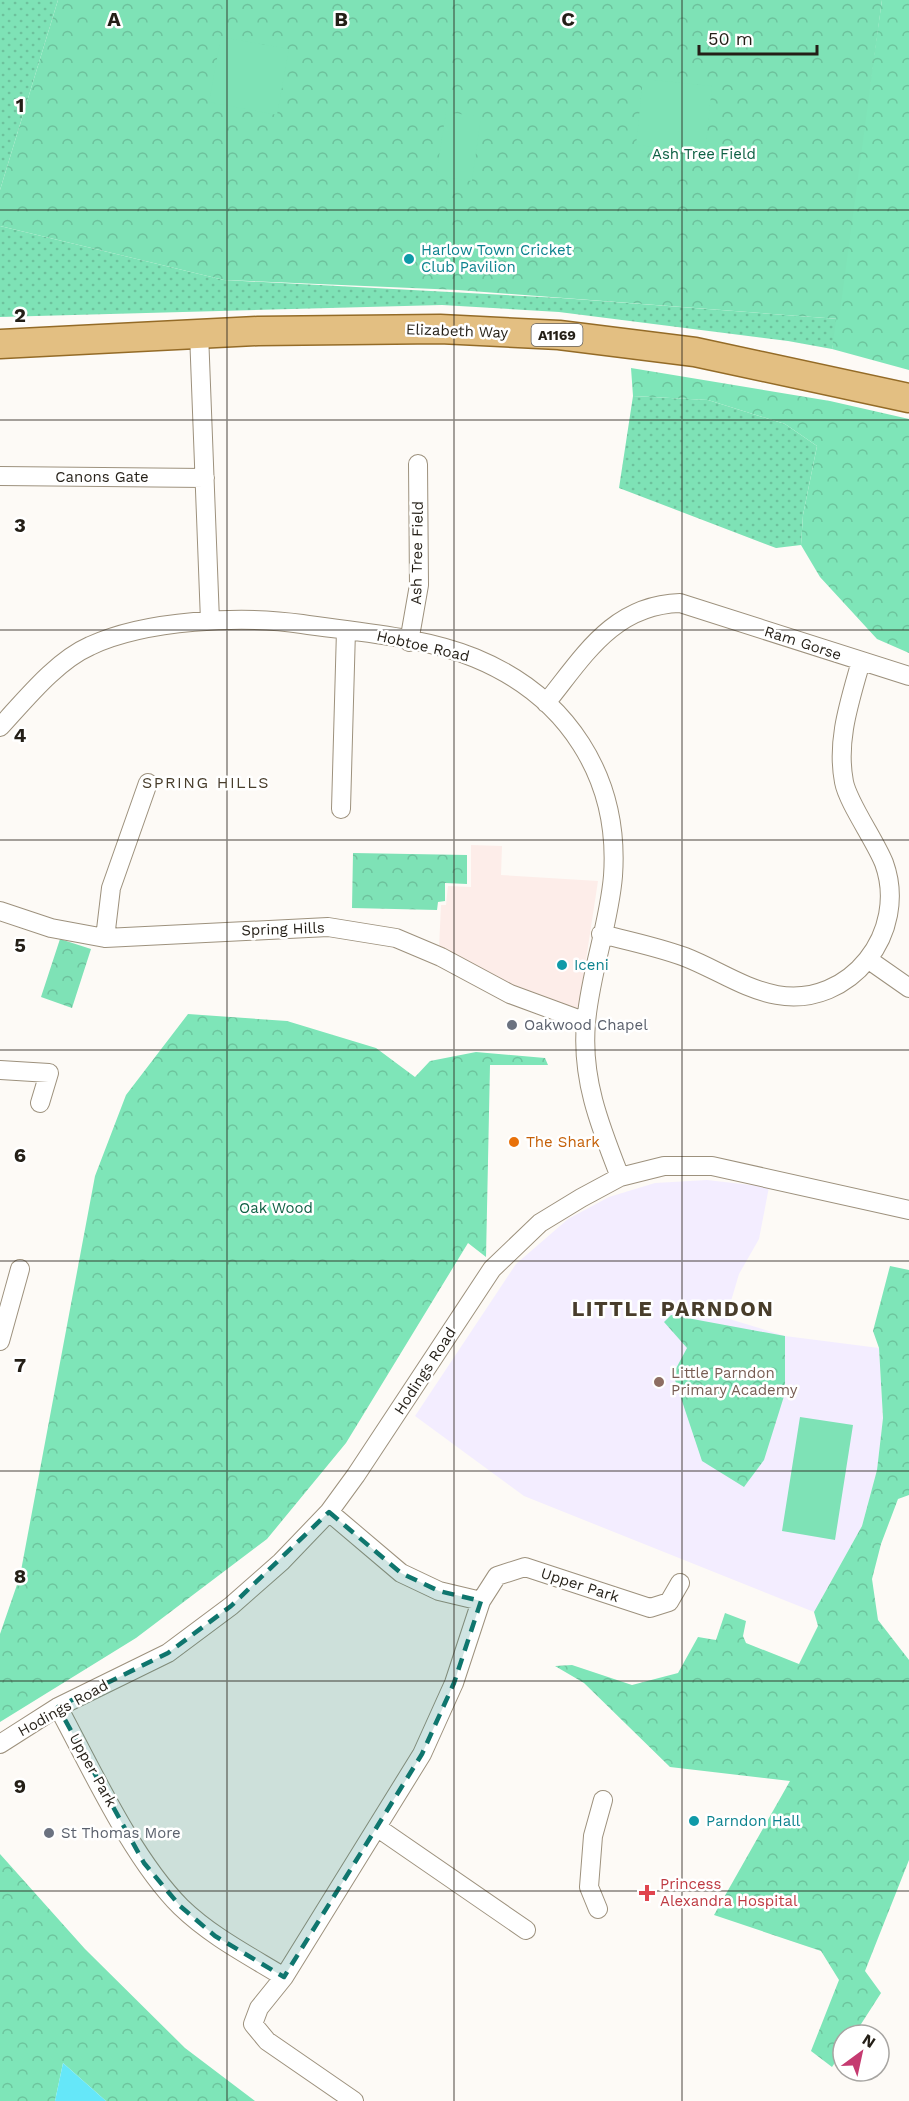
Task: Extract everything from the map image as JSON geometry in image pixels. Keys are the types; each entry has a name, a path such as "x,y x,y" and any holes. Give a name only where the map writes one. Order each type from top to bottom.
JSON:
{"main road":[{"name":"Elizabeth Way","path":"0,344 199,333 440,329 559,335 695,352 909,398"}],"street":[{"path":"199,333 210,621"},
{"name":"Ash Tree Field","path":"409,642 419,585 418,464"},
{"name":"Canons Gate","path":"0,476 205,478"},
{"name":"Ram Gorse","path":"546,703 597,640 630,614 660,603 680,603 861,662 841,733 844,783 885,865 890,901 886,925 869,960 856,974 840,985 821,993 800,996 778,995 748,986 684,956 602,934"},
{"name":"Hobtoe Road","path":"0,727 42,681 88,646 132,631 210,621 295,623 446,648 477,659 529,689 573,731 591,757 607,800 613,874 586,1022 586,1055 593,1106 620,1177"},
{"path":"341,809 346,630"},
{"path":"861,662 909,676"},
{"path":"105,938 111,888 148,783"},
{"name":"Spring Hills","path":"0,911 51,928 105,938 328,927 386,936 441,957 510,994 586,1022"},
{"path":"869,960 909,988"},
{"path":"0,1070 49,1073 40,1103"},
{"name":"Hodings Road","path":"0,1744 58,1707 168,1653 256,1584 329,1512 386,1431 492,1269 540,1223 620,1177 664,1166 712,1166 909,1210"},
{"path":"0,1341 20,1269"},
{"path":"329,1512 401,1573 439,1591 481,1601"},
{"name":"Upper Park","path":"354,2101 267,2041 253,2024 259,2008 284,1977 422,1754 454,1683 481,1601 497,1576 525,1567 650,1608 669,1602 680,1583"},
{"name":"Upper Park","path":"58,1707 144,1863 180,1906 215,1936 284,1977"},
{"path":"598,1909 589,1887 593,1836 603,1800"},
{"path":"378,1828 526,1930"}],"highlighted area":[{"path":"329,1512 401,1573 439,1591 481,1601 454,1683 422,1754 284,1977 215,1936 180,1906 144,1863 58,1707 168,1653 231,1606"}],"shaded area":[{"path":"471,845 502,846 501,875 598,881 578,1012 515,991 439,948 441,905 446,905 448,886 471,887"},
{"name":"Little Parndon Primary Academy","path":"707,1180 769,1187 759,1239 739,1274 726,1318 785,1336 879,1348 883,1418 877,1470 862,1526 814,1612 524,1496 415,1416 516,1264 568,1219 609,1197 655,1183"}],"green space":[{"path":"0,0 58,0 0,190"},
{"name":"Ash Tree Field","path":"58,0 882,0 839,319 458,290 224,280 0,226 0,190"},
{"path":"882,0 909,0 909,370 832,349"},
{"path":"221,37 289,49 277,115 209,102"},
{"path":"643,79 712,86 705,152 636,145"},
{"path":"446,112 481,117 472,181 436,176"},
{"path":"0,226 224,280 561,298 839,319 832,349 788,341 559,312 442,305 0,317"},
{"path":"631,368 830,401 909,419 909,653 877,639 820,577 801,545 803,515 817,446 785,424 708,400 633,396"},
{"path":"633,396 708,400 785,424 817,446 803,515 801,545 776,548 619,488"},
{"path":"353,853 467,855 467,884 445,883 445,901 438,902 437,910 352,908"},
{"path":"60,939 91,949 72,1008 41,997"},
{"name":"Oak Wood","path":"188,1014 287,1021 376,1048 415,1077 430,1061 476,1052 545,1058 548,1065 490,1065 486,1257 468,1243 346,1443 267,1539 136,1638 0,1722 0,1634 20,1576 95,1176 126,1095"},
{"path":"890,1266 909,1270 909,1495 898,1499 881,1544 872,1579 878,1620 909,1660 909,1860 865,1971 881,1993 862,2023 831,2023 831,2066 811,2051 839,1980 821,1951 714,1915 790,1781 670,1767 584,1683 555,1666 572,1665 632,1685 678,1673 698,1637 716,1640 725,1613 746,1621 743,1636 746,1643 799,1664 818,1626 814,1612 862,1526 877,1470 883,1418 879,1348 873,1331"},
{"path":"671,1315 785,1336 785,1393 764,1460 744,1487 702,1461 673,1374 687,1348 664,1322"},
{"path":"800,1417 853,1425 835,1540 782,1531"},
{"path":"0,1854 85,1949 185,2048 255,2101 106,2101 63,2063 55,2101 0,2101"}],"water":[{"path":"63,2063 106,2101 55,2101"}],"place":[{"name":"Harlow Town Cricket Club Pavilion","path":"409,259"},
{"name":"Iceni","path":"562,965"},
{"name":"Oakwood Chapel","path":"512,1025"},
{"name":"The Shark","path":"514,1142"},
{"name":"Little Parndon Primary Academy","path":"659,1382"},
{"name":"Parndon Hall","path":"694,1821"},
{"name":"St Thomas More","path":"49,1833"},
{"name":"Princess Alexandra Hospital","path":"647,1893"}],"district":[{"name":"SPRING HILLS","path":"206,782"},
{"name":"LITTLE PARNDON","path":"673,1308"}]}
